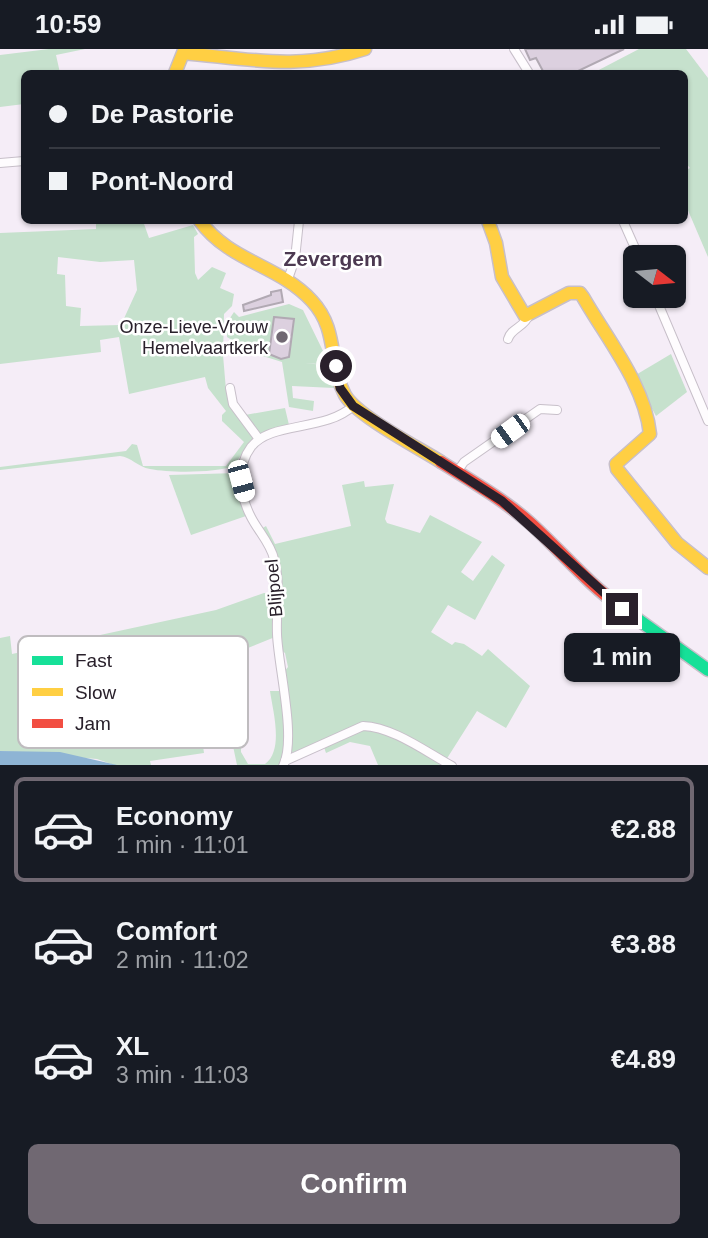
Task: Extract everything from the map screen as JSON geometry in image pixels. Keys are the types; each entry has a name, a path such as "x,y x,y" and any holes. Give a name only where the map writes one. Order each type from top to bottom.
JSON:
{"street":[{"path":"176,70 183,51 285,65 317,63 365,49"},
{"path":"514,49 527,70"},
{"path":"0,163 21,161"},
{"path":"202,224 212,239 230,253 288,279 320,311 334,345 338,382 353,406 502,501 530,523 605,596 706,663"},
{"path":"288,279 295,259 299,224"},
{"path":"489,224 496,243 502,277 525,316 569,293 580,293 583,297 640,401 650,426 650,434 622,457 616,464 617,469 677,543 708,568"},
{"path":"624,224 634,245"},
{"path":"660,308 708,421"},
{"path":"508,339 511,333 527,322 529,315"},
{"path":"230,388 233,404 258,439 272,432 332,419 353,406"},
{"path":"457,472 464,462 540,409 556,410"},
{"name":"Blijpoel","path":"258,439 243,459 241,481 250,515 275,561 277,636 288,731 284,763"},
{"path":"284,763 363,726 370,726 394,735 452,765"}],"green space":[{"path":"49,49 85,49 56,55 59,70 21,70 21,104 0,107 0,55"},
{"path":"639,49 686,49 708,78 708,257 688,210 688,70 599,70"},
{"path":"96,224 144,224 149,238 193,225 198,234 194,237 195,273 198,280 212,267 226,273 220,288 234,294 232,306 224,314 226,390 234,390 238,406 245,415 285,408 289,425 270,429 250,441 234,466 216,470 159,470 146,468 120,456 0,470 0,467 126,451 132,444 137,445 143,466 226,466 244,442 222,421 222,415 226,411 208,388 205,377 129,394 119,337 100,340 101,352 0,364 0,233 96,229","holes":["58,257 100,262 134,260 137,290 121,325 80,326 81,308 66,306 65,275 57,274"]},
{"path":"289,304 303,310 324,353 330,355 331,365 305,363 332,366 334,388 292,386 293,398 314,401 313,411 289,407 282,362 253,353 227,337 228,321 234,312 239,317"},
{"path":"671,354 687,392 656,416 634,376"},
{"path":"237,473 246,516 191,535 169,475"},
{"path":"364,481 365,487 394,484 385,519 387,523 420,533 430,515 482,542 461,572 473,581 492,555 505,565 475,620 448,605 431,632 452,645 455,642 464,644 482,656 488,649 530,686 506,728 477,711 446,760 375,725 291,753 284,672 288,667 285,653 281,650 279,577 261,529 266,526 275,544 351,526 342,485"},
{"path":"264,593 273,593 275,637 248,648 248,636 95,636 216,610"},
{"path":"10,636 12,654 18,653 18,748 203,748 204,753 150,761 151,765 114,765 97,759 0,751 0,638"},
{"path":"270,691 280,691 285,738 279,765 237,765 233,748 241,748 248,764 265,764 271,758 276,730"},
{"path":"360,729 377,730 448,765 378,765 370,746 350,742 326,753 324,747"}],"water":[{"path":"0,751 60,752 117,765 0,765"}],"building":[{"path":"525,49 624,49 580,70 542,70 536,58 530,60"},
{"path":"281,290 283,302 244,311 243,305"},
{"name":"Onze-Lieve-Vrouw Hemelvaartkerk","path":"274,317 294,319 289,357 281,359 269,354"}],"traffic: fast":[{"path":"622,608 708,670"}],"traffic: slow":[{"path":"176,70 183,53 296,62 341,56 365,49"},
{"path":"203,224 226,246 285,279 312,301 330,335 336,371 345,395 375,422 441,462"},
{"path":"489,224 496,243 502,277 525,316 569,293 580,293 583,297 633,380 647,416 650,434 616,464 617,469 677,543 708,568"}],"traffic: jam":[{"path":"441,462 520,514 598,589 622,608"}],"place":[{"name":"Onze-Lieve-Vrouw Hemelvaartkerk","path":"282,337"}],"district":[{"name":"Zevergem","path":"333,258"}],"route":[{"path":"336,366 340,388 353,406 502,501 530,523 575,568 622,609"}]}
